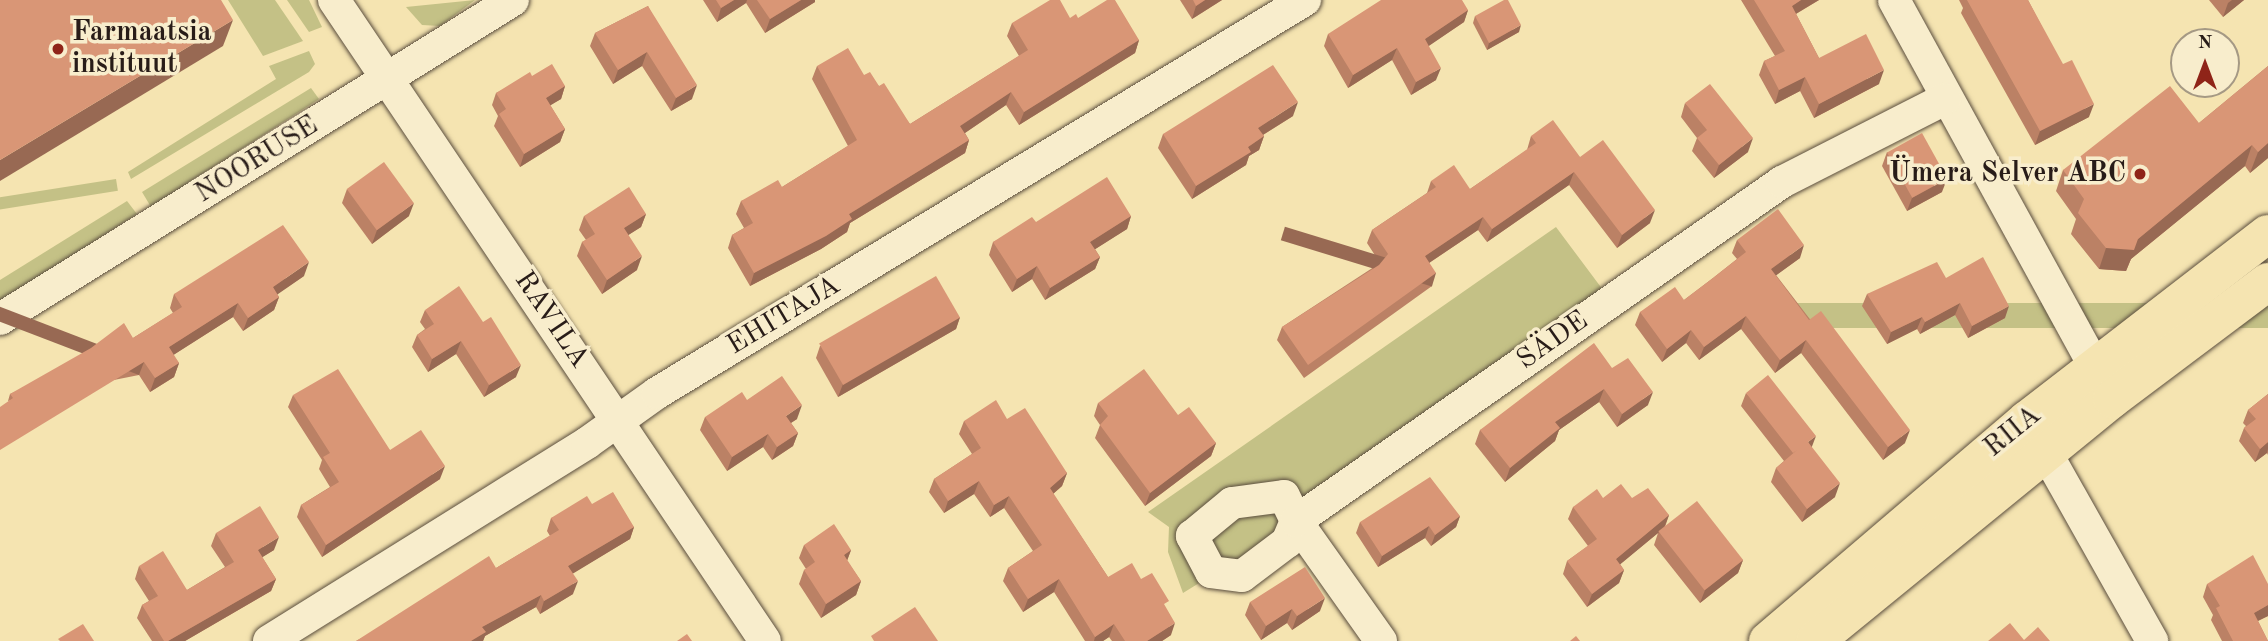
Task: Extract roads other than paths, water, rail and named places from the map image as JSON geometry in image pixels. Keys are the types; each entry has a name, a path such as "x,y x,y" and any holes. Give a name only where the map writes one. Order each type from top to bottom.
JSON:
{"highway":[{"name":"RIIA","path":"1768,641 2103,384 2268,234"},
{"name":"RIIA","path":"2103,384 2268,282"},
{"name":"RIIA","path":"1815,641 2036,436"}],"street":[{"name":"NOORUSE","path":"0,319 513,0"},
{"name":"EHITAJA","path":"269,641 618,420 1305,0"},
{"path":"1895,0 1945,99 2103,384"},
{"name":"RAVILA","path":"335,1 765,641"},
{"name":"SÄDE","path":"1381,641 1296,521 1782,182 1945,99"},
{"path":"2036,436 2127,567 2152,641"}],"place":[{"name":"Farmaatsia instituut","path":"58,49"},
{"name":"Ümera Selver ABC","path":"2140,174"}]}
